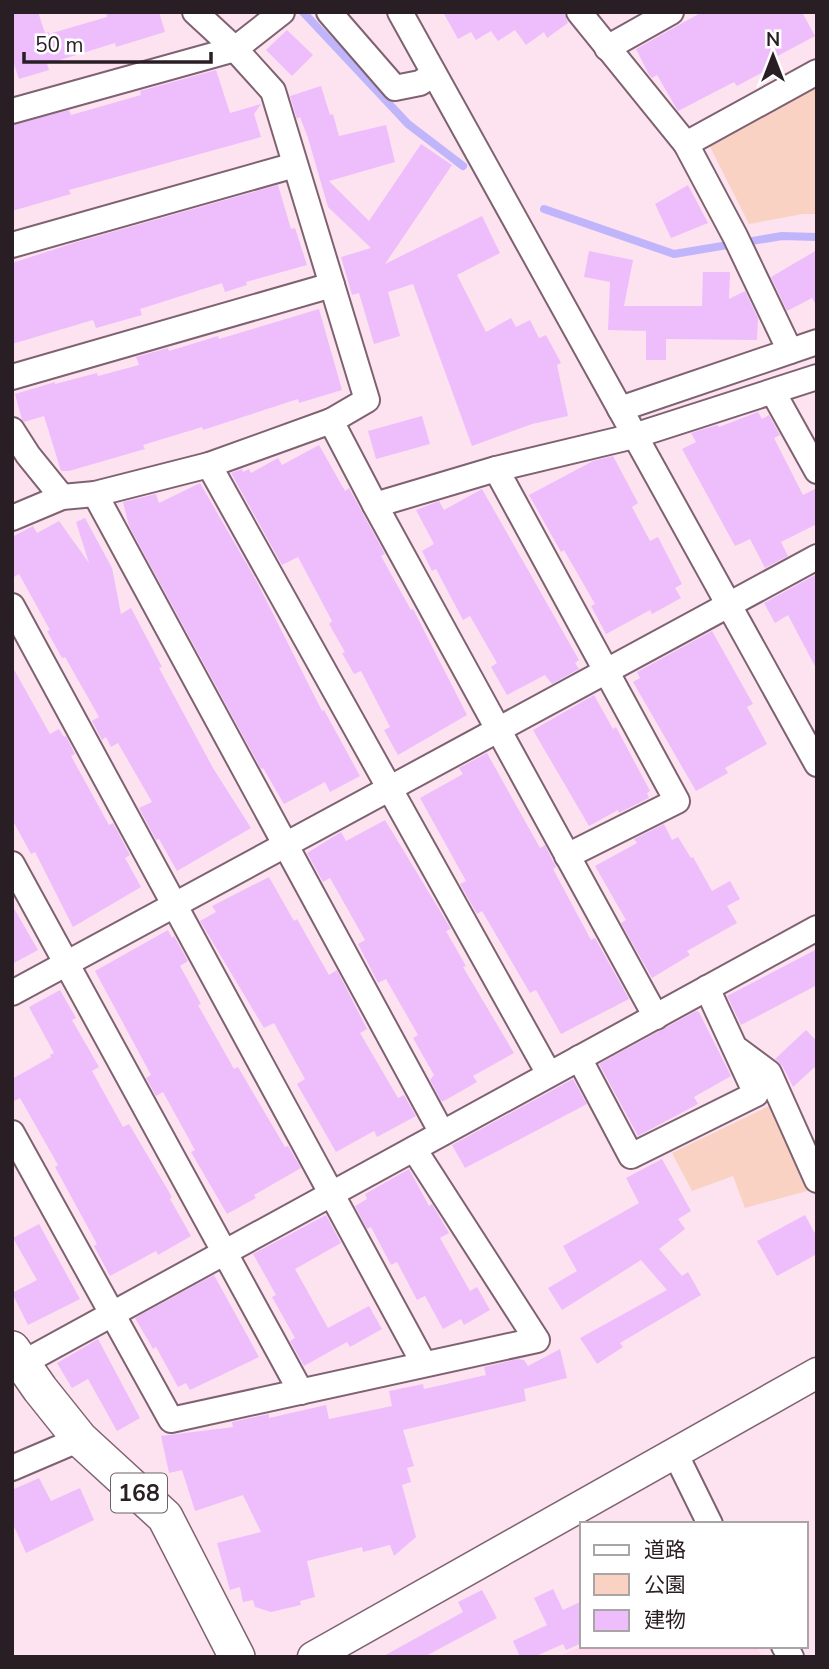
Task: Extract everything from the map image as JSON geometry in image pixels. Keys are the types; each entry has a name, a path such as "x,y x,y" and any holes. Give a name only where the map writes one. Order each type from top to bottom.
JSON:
{"highway":[{"name":"168","path":"17,1356 80,1439 165,1517 237,1657"}],"main road":[{"path":"313,1657 817,1373"}],"street":[{"path":"12,518 62,497 95,494 209,464 331,421 367,400 273,92 235,49 195,12"},
{"path":"12,111 235,49 282,12"},
{"path":"329,12 395,88 420,83 434,74"},
{"path":"400,12 817,764"},
{"path":"579,12 686,144 735,236 790,352"},
{"path":"607,48 671,12"},
{"path":"686,144 817,72"},
{"path":"12,245 295,165"},
{"path":"12,377 332,285"},
{"path":"620,410 817,342"},
{"path":"375,505 496,469 634,436 817,377"},
{"path":"773,392 817,471"},
{"path":"331,421 656,1017"},
{"path":"12,430 28,455 62,497"},
{"path":"209,464 549,1074"},
{"path":"496,469 677,801 567,856"},
{"path":"95,494 442,1133"},
{"path":"12,993 817,557"},
{"path":"12,606 424,1364"},
{"path":"12,864 301,1392"},
{"path":"17,1356 112,1314 817,928"},
{"path":"579,1058 631,1156 756,1094 706,988"},
{"path":"734,1048 769,1073 817,1180"},
{"path":"12,1133 172,1420 537,1340 414,1149"},
{"path":"12,1468 80,1439"},
{"path":"675,1452 709,1522"}],"shaded area":[{"path":"580,1648 756,1648 763,1657 557,1657"}],"green space":[{"path":"817,86 817,214 749,224 705,137"},
{"path":"771,1105 811,1190 745,1208 733,1176 692,1191 672,1153"}],"building":[{"path":"12,12 38,12 45,33 49,34 107,17 106,12 159,12 165,32 116,47 115,43 47,64 49,70 19,79 12,58"},
{"path":"443,12 564,12 568,23 547,38 544,32 526,45 515,30 498,41 491,31 476,40 471,32 458,39"},
{"path":"702,12 802,12 815,36 772,59 776,65 737,86 734,82 678,111 657,75 652,78 649,75 636,49"},
{"path":"287,30 313,55 292,76 266,50"},
{"path":"216,70 230,113 261,104 254,114 261,137 69,190 71,194 12,211 12,125 69,110 71,115 141,95 140,91"},
{"path":"321,86 339,136 386,125 395,162 329,181 369,221 421,144 452,165 385,264 482,216 500,253 457,275 486,332 511,318 516,327 530,320 539,338 546,335 561,363 557,365 568,416 532,424 472,446 413,284 388,292 400,336 374,344 359,293 352,295 341,257 371,248 328,207 308,138 300,117 297,119 290,96"},
{"path":"278,185 291,229 295,228 307,265 246,282 247,285 225,292 222,283 140,309 142,315 96,328 93,320 12,344 12,263"},
{"path":"688,185 708,223 671,238 655,204"},
{"path":"817,250 817,307 812,298 787,311 771,277"},
{"path":"589,251 633,260 624,306 702,306 703,272 730,272 729,299 745,291 758,318 757,340 666,339 666,360 646,360 646,331 608,330 610,282 584,277"},
{"path":"319,309 342,390 299,403 298,399 203,430 202,427 143,445 145,449 69,471 61,471 44,416 24,422 22,420 15,394 55,382 97,373 98,376 139,365 136,357 168,348 169,351 218,336 219,339"},
{"path":"758,412 762,419 769,415 780,435 774,438 803,495 817,488 817,524 781,542 788,556 765,568 750,539 735,546 682,449 696,442 691,433 717,425 719,427"},
{"path":"422,416 430,444 376,459 368,431"},
{"path":"319,445 345,491 349,488 385,554 381,556 411,610 413,609 467,715 398,755 384,730 390,727 361,671 354,674 342,653 345,652 329,624 332,621 298,557 282,565 231,473 249,469 251,473 278,458 282,465"},
{"path":"613,456 638,503 632,507 650,541 658,537 682,584 675,588 681,598 652,614 650,610 606,634 591,606 595,604 564,550 561,552 529,495 593,461"},
{"path":"200,483 256,580 322,711 324,710 360,776 330,792 325,782 284,804 263,768 261,769 129,526 123,502 156,494 159,503"},
{"path":"482,489 579,660 575,663 579,669 552,684 545,675 507,695 491,667 497,663 470,616 463,620 436,569 432,571 422,551 434,544 416,510 439,501 444,510"},
{"path":"85,518 112,568 121,614 131,608 162,667 159,668 213,768 251,828 177,871 139,808 152,802 118,743 111,747 106,737 102,740 92,721 99,717 65,657 62,658 19,574 12,578 12,537 33,526 37,533 59,521 89,563 76,522"},
{"path":"817,574 817,670 788,615 775,623 764,603"},
{"path":"712,631 753,704 747,707 767,744 725,768 728,773 696,791 633,682 640,678 637,672"},
{"path":"12,666 50,734 59,729 64,737 66,736 75,754 71,756 109,825 113,823 130,855 125,858 141,887 73,927 35,852 31,854 12,819"},
{"path":"594,695 613,729 616,727 650,791 647,793 649,798 619,813 618,810 589,826 533,730"},
{"path":"487,753 540,848 545,845 556,867 553,869 591,940 595,938 629,999 561,1034 536,990 530,993 482,911 477,914 460,884 466,881 420,798 463,774 459,768"},
{"path":"385,820 451,929 446,931 466,966 463,967 514,1053 473,1076 477,1082 444,1101 441,1101 430,1080 434,1075 413,1038 418,1035 386,979 378,983 358,944 365,940 330,878 323,882 307,853 341,832 346,841"},
{"path":"664,824 672,840 678,837 691,858 693,857 712,891 730,881 740,899 727,906 737,923 687,951 690,955 652,978 621,923 626,920 595,866 637,843 634,839"},
{"path":"269,877 329,975 337,970 367,1029 360,1033 398,1098 404,1095 416,1116 377,1137 374,1131 336,1152 297,1084 305,1079 274,1023 264,1028 200,921 216,912 212,906"},
{"path":"12,905 38,950 12,964"},
{"path":"168,930 188,961 180,966 201,1004 198,1005 234,1069 238,1067 285,1147 288,1146 301,1168 227,1214 191,1152 195,1150 163,1092 156,1096 146,1078 151,1075 95,971"},
{"path":"817,949 817,985 741,1025 727,996"},
{"path":"60,990 76,1018 72,1020 99,1067 92,1071 123,1127 129,1124 172,1197 170,1199 191,1236 158,1255 156,1251 110,1276 94,1246 97,1244 55,1167 58,1165 20,1098 12,1102 12,1079 54,1053 29,1007"},
{"path":"696,1011 699,1012 731,1076 694,1097 698,1104 638,1136 599,1064"},
{"path":"806,1030 817,1041 817,1065 793,1087 783,1067 775,1059"},
{"path":"573,1079 587,1104 465,1168 452,1145"},
{"path":"662,1159 691,1211 678,1219 685,1229 659,1249 682,1276 688,1272 701,1295 620,1343 623,1347 597,1364 580,1338 667,1290 641,1260 562,1310 548,1288 577,1271 563,1246 639,1203 626,1178"},
{"path":"409,1169 429,1206 432,1204 449,1233 440,1238 470,1291 477,1287 490,1310 464,1325 461,1319 443,1329 425,1296 417,1300 397,1262 391,1265 371,1227 367,1229 355,1206 367,1199 365,1194"},
{"path":"326,1215 341,1243 295,1269 328,1328 369,1306 382,1329 350,1347 347,1342 304,1366 290,1341 295,1338 272,1297 276,1295 253,1254"},
{"path":"805,1215 817,1237 817,1254 777,1276 757,1241"},
{"path":"39,1224 80,1299 28,1325 12,1293 37,1280 13,1238"},
{"path":"214,1275 259,1357 190,1390 186,1383 178,1387 156,1347 153,1349 135,1318"},
{"path":"98,1339 140,1418 117,1431 88,1379 72,1388 57,1363"},
{"path":"560,1349 567,1378 524,1389 526,1401 403,1430 414,1466 407,1468 411,1482 402,1485 416,1537 394,1556 390,1545 363,1552 362,1547 307,1561 315,1597 300,1601 301,1605 271,1612 255,1607 253,1600 243,1602 240,1587 230,1590 217,1543 261,1532 243,1495 195,1511 182,1470 169,1473 161,1436 233,1427 232,1422 269,1414 269,1418 326,1405 329,1419 392,1406 389,1391 423,1384 424,1389 486,1375 484,1367 518,1359 524,1360 528,1366"},
{"path":"39,1478 51,1501 80,1488 94,1520 26,1553 12,1522 12,1490"},
{"path":"553,1589 563,1610 580,1602 580,1644 566,1650 563,1644 534,1657 520,1657 513,1641 547,1625 534,1598"},
{"path":"482,1590 497,1618 424,1657 382,1657 463,1612 458,1602"}],"waterway":[{"path":"303,12 408,124 463,166"},
{"path":"544,209 674,254 782,236 817,237"}]}
